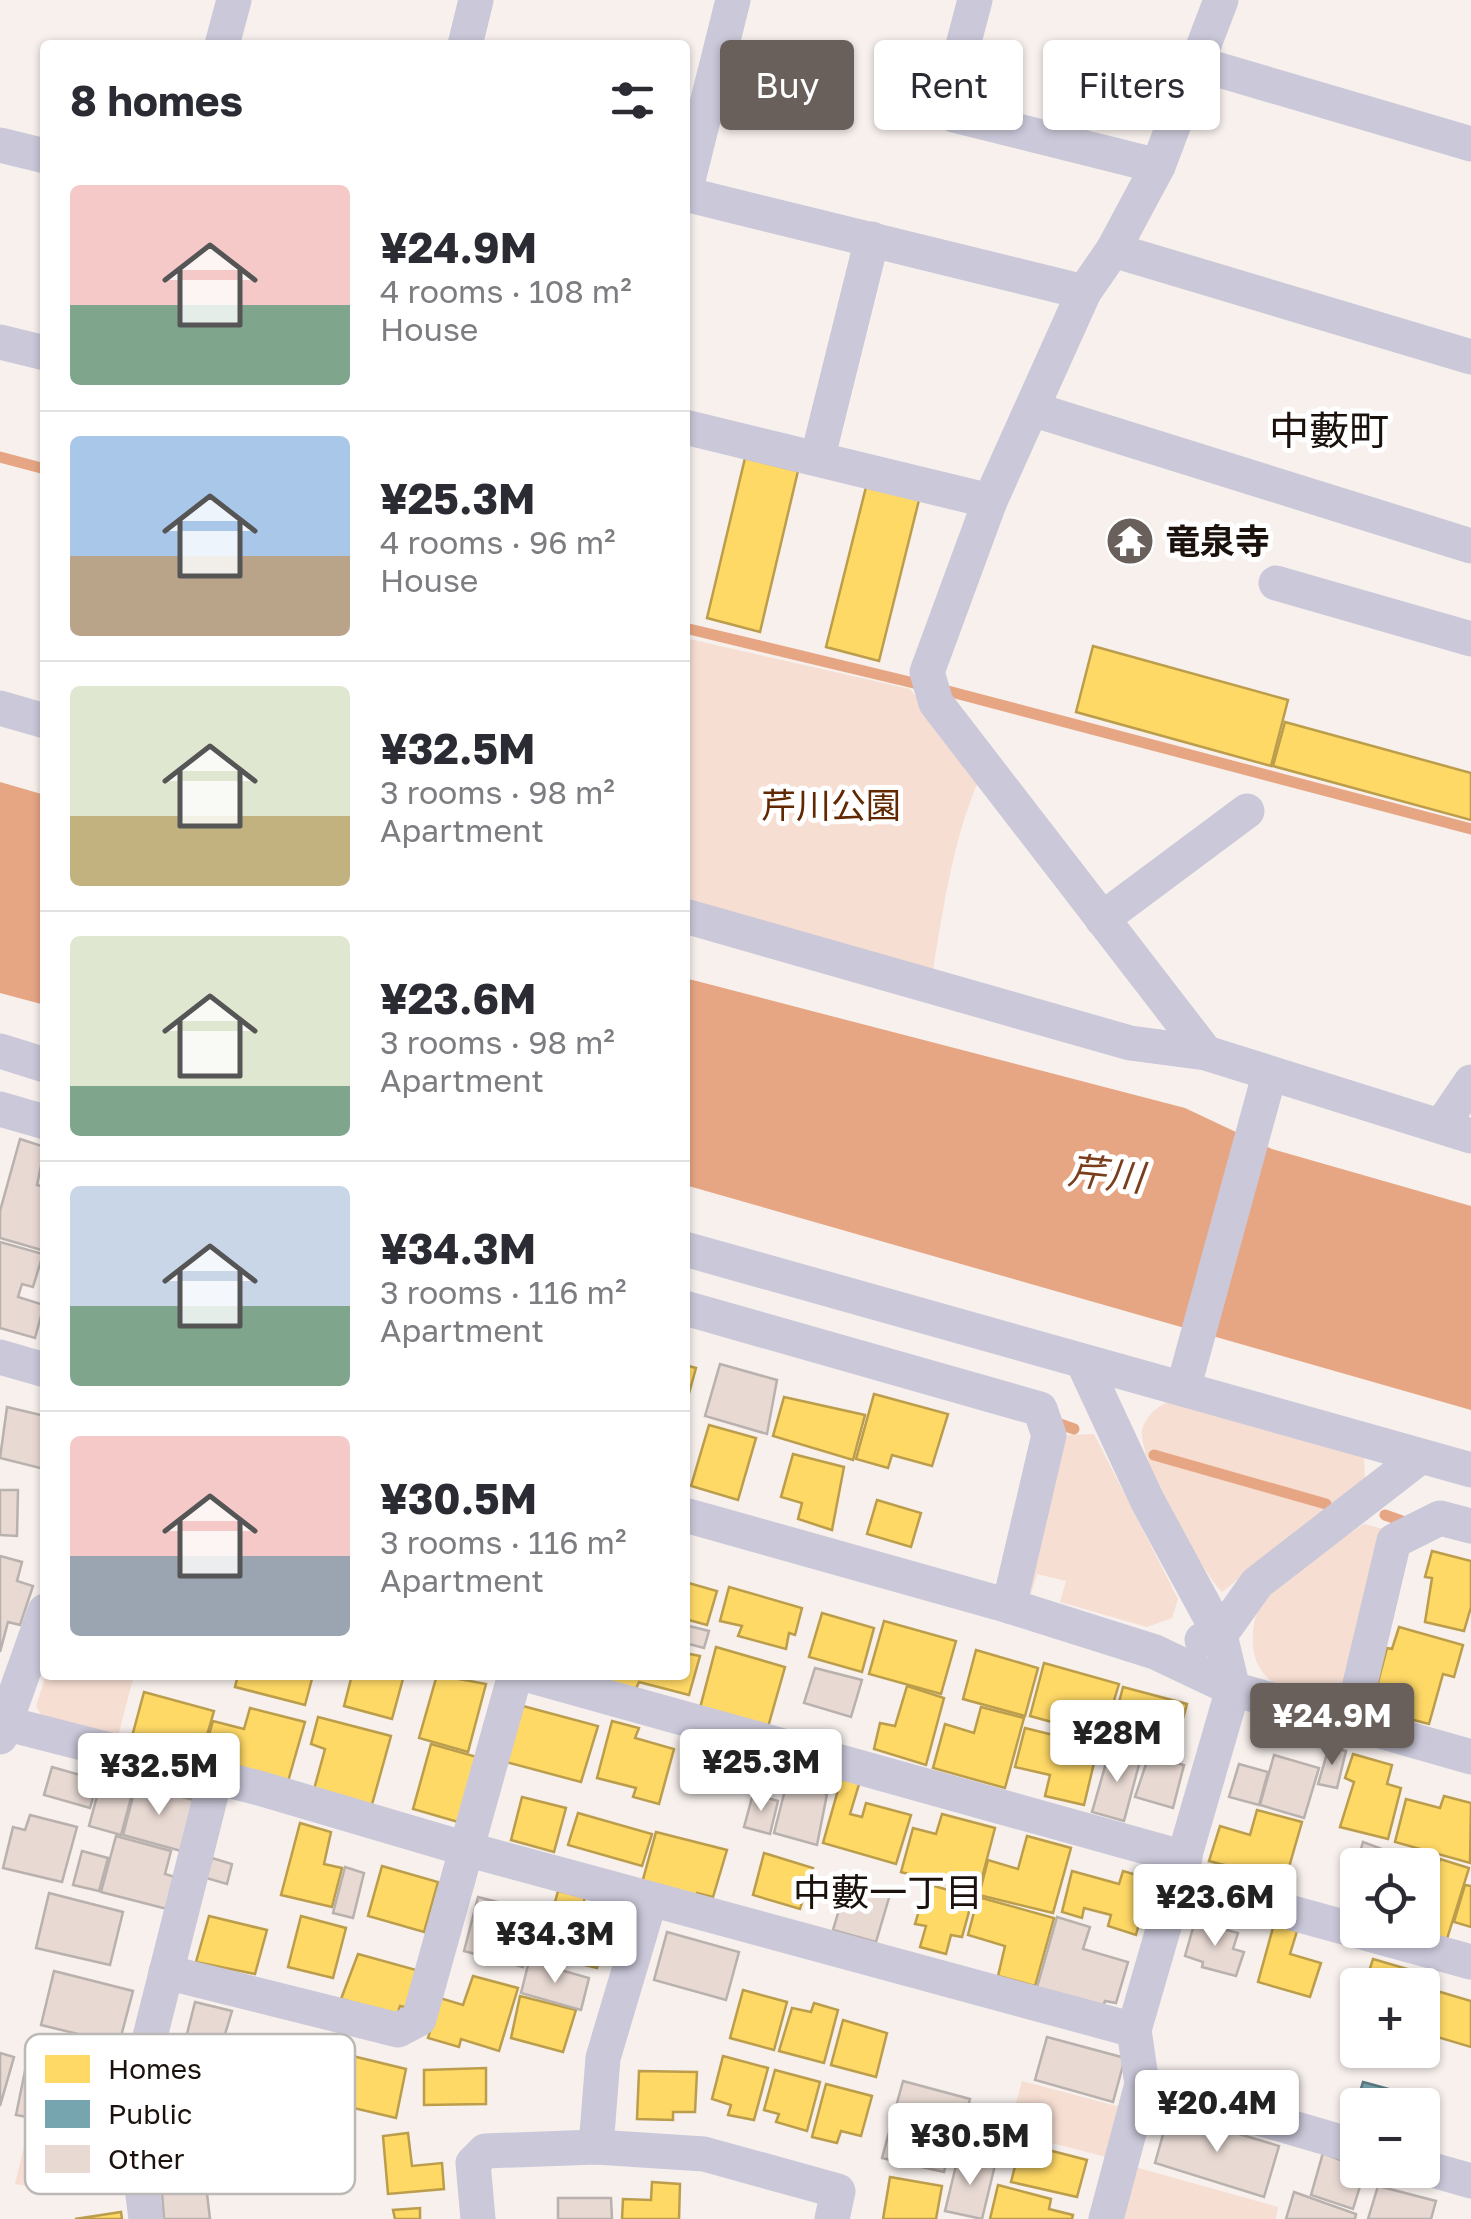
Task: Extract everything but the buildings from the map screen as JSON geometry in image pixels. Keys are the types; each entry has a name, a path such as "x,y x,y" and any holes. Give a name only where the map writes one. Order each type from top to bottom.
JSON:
{"street":[{"path":"223,40 234,0"},
{"path":"465,40 476,0"},
{"path":"690,173 733,0"},
{"path":"974,0 947,106 954,116 1158,166"},
{"path":"1208,40 1221,0"},
{"path":"1220,70 1471,144"},
{"path":"1173,130 1113,250 1084,292 990,501 926,672 936,703 1206,1053"},
{"path":"0,145 40,155"},
{"path":"690,194 1084,292"},
{"path":"818,456 872,239"},
{"path":"1113,250 1471,356"},
{"path":"0,342 40,352"},
{"path":"1032,408 1471,546"},
{"path":"690,428 818,456 990,501"},
{"path":"1276,583 1471,639"},
{"path":"0,708 40,720"},
{"path":"1102,919 1248,811"},
{"path":"690,917 1130,1042 1206,1053 1266,1085 1456,1131 1471,1082"},
{"path":"0,1051 40,1063"},
{"path":"1186,1377 1266,1085"},
{"path":"0,1109 40,1121"},
{"path":"690,1251 1083,1362 1186,1377 1471,1470"},
{"path":"690,1309 1040,1410 1048,1435 1010,1606"},
{"path":"0,1358 40,1369"},
{"path":"1083,1362 1147,1500 1220,1635 1233,1689 1134,2030 1142,2084 1106,2219"},
{"path":"1155,1652 1220,1635 1257,1584 1420,1456"},
{"path":"690,1516 1010,1606 1155,1652 1233,1689 1471,1757"},
{"path":"1351,1722 1394,1541 1440,1518 1471,1526"},
{"path":"40,1625 2,1728 215,1779 1134,2030"},
{"path":"166,1972 398,2030 419,2019 514,1680"},
{"path":"545,1680 1182,1870 1471,1962"},
{"path":"150,2034 215,1779"},
{"path":"596,2147 603,2058 650,1900"},
{"path":"1142,2084 1340,2142"},
{"path":"478,2219 474,2163 485,2151 596,2147 704,2154 838,2191 832,2219"},
{"path":"1440,2172 1471,2181"},
{"path":"143,2194 146,2219"}],"green space":[{"name":"芹川公園","path":"690,639 910,689 980,777 956,848 933,970 690,901"},
{"path":"1168,1402 1364,1458 1365,1478 1222,1592 1173,1514 1143,1444 1146,1421"},
{"path":"1094,1434 1178,1599 1172,1618 1147,1627 1060,1602 1066,1581 1037,1574 1031,1594 1027,1592 1064,1435"},
{"path":"1364,1524 1387,1530 1342,1695 1329,1703 1275,1684 1258,1664 1254,1651 1259,1607 1290,1573"},
{"path":"44,1680 133,1680 117,1740 44,1720 36,1706"},
{"path":"1022,2081 1124,2108 1110,2158 1008,2132"},
{"path":"25,2142 25,2186 15,2184"},
{"path":"1128,2165 1278,2207 1276,2219 1115,2219"}],"water":[{"path":"0,782 40,794 40,1004 0,993"},
{"name":"芹川","path":"690,979 1185,1108 1272,1149 1471,1206 1471,1410 690,1186"}],"waterway":[{"path":"0,457 40,468"},
{"path":"690,629 918,684"},
{"path":"944,690 1471,829"},
{"path":"1060,1424 1074,1429"},
{"path":"1154,1455 1326,1504"},
{"path":"1385,1515 1402,1521"}],"place":[{"name":"竜泉寺","path":"1130,541"}],"district":[{"name":"中藪町","path":"1329,430"},
{"name":"中藪一丁目","path":"888,1891"}]}
